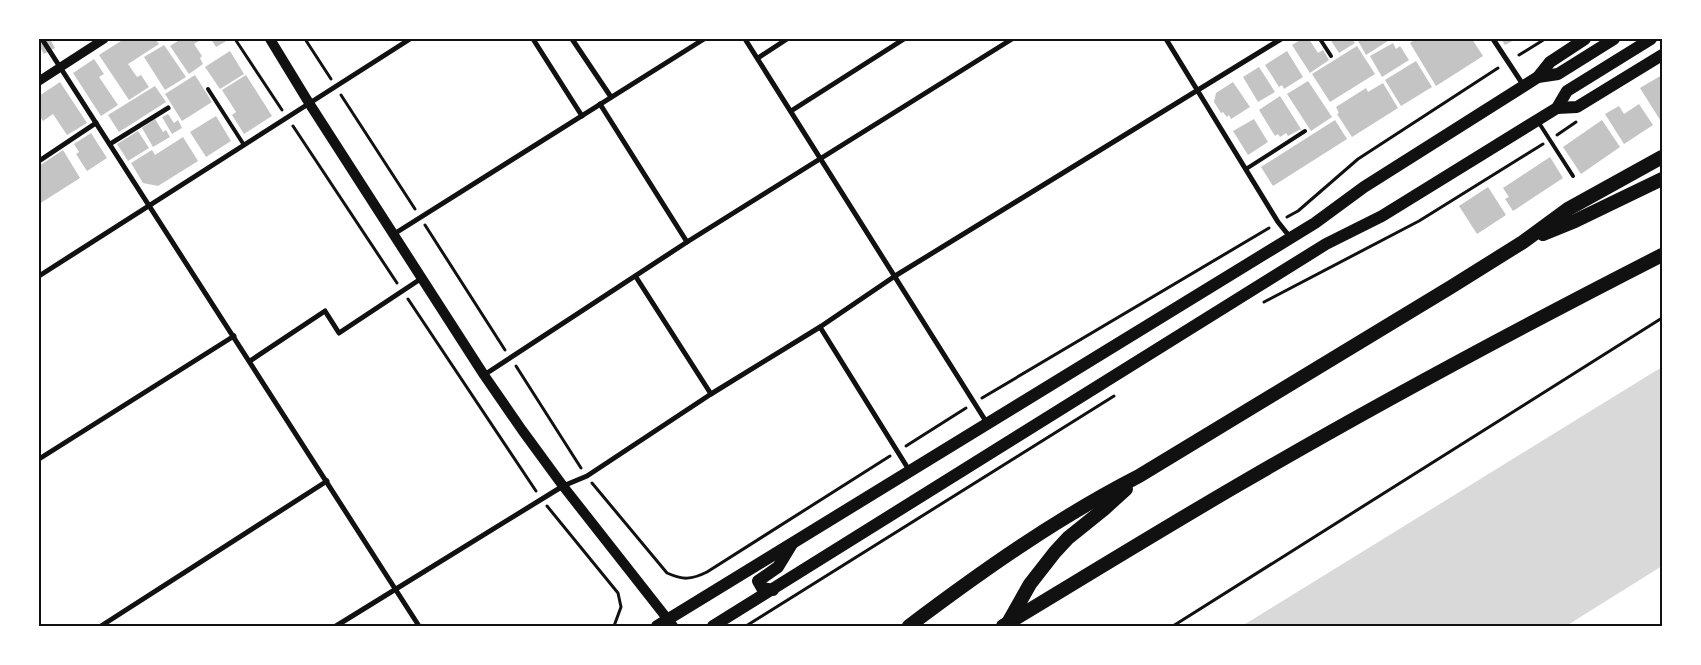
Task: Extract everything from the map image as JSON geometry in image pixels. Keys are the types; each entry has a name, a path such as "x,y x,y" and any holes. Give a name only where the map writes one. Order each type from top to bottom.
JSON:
{"highway":[{"path":"909,626 968,582 1035,536 1097,498 1139,476 1523,242 1568,209 1662,157"},
{"path":"1523,242 1575,222 1662,179"},
{"path":"1005,626 1229,490 1312,443 1483,348 1662,255"},
{"path":"1005,626 1030,584 1055,552 1068,538 1104,509 1139,476"}],"main road":[{"path":"270,39 309,103 522,430 671,623"},
{"path":"657,626 671,623 793,542 1315,223 1364,186 1538,77 1550,62 1585,39"},
{"path":"1538,77 1558,74 1614,39"},
{"path":"713,626 1326,244 1382,216 1538,120 1557,108 1567,91 1651,39"},
{"path":"1557,108 1577,107 1662,55"},
{"path":"773,590 762,588 758,581 778,567 793,542"}],"street":[{"path":"42,39 419,626"},
{"path":"39,81 104,39"},
{"path":"39,276 410,39"},
{"path":"533,39 582,116"},
{"path":"572,39 611,97"},
{"path":"394,234 704,39"},
{"path":"745,39 987,423"},
{"path":"758,58 788,39"},
{"path":"790,111 904,39"},
{"path":"484,374 636,277 687,242 1012,39"},
{"path":"1166,39 1278,222 1290,238"},
{"path":"336,626 564,486 586,476 711,394 820,327 895,276 1281,39"},
{"path":"1493,39 1524,86"},
{"path":"600,104 687,242"},
{"path":"110,144 168,108"},
{"path":"39,162 96,123"},
{"path":"636,277 711,394"},
{"path":"250,361 324,312 338,333 422,278"},
{"path":"820,327 910,470"},
{"path":"39,459 234,336"},
{"path":"101,626 327,482"}],"lane":[{"path":"1320,39 1331,56"},
{"path":"208,89 244,145"},
{"path":"1538,120 1573,176"},
{"path":"1246,170 1305,131"}],"path":[{"path":"235,39 541,500 618,593 621,607 614,626"},
{"path":"305,39 586,476 667,573 679,578 694,578 707,572 974,402 1298,211 1358,159 1498,68"},
{"path":"1519,55 1545,39"},
{"path":"1261,304 1419,222 1580,120"},
{"path":"1173,626 1662,318"},
{"path":"746,626 1118,393"}],"shaded area":[{"path":"1662,367 1662,566 1566,626 1242,626"}],"building":[{"path":"39,39 50,39 55,48 44,54 39,46"},
{"path":"124,39 155,39 159,44 128,64 137,77 141,75 149,87 129,100 99,55"},
{"path":"181,39 202,39 194,44 202,56 200,58 203,64 189,74 170,46"},
{"path":"211,39 230,39 216,47"},
{"path":"1302,39 1306,41 1309,39 1318,53 1323,50 1329,60 1310,73 1292,45"},
{"path":"1330,39 1352,39 1355,43 1339,53"},
{"path":"1357,39 1386,39 1388,41 1366,55"},
{"path":"1416,39 1472,39 1483,56 1436,86 1410,43"},
{"path":"1501,39 1516,39 1505,45"},
{"path":"1393,43 1396,49 1400,46 1409,60 1382,77 1370,56"},
{"path":"164,45 186,77 165,90 144,57"},
{"path":"1357,46 1375,74 1330,102 1312,74"},
{"path":"230,51 244,74 220,89 205,67"},
{"path":"1287,51 1303,77 1284,89 1282,85 1279,87 1265,65"},
{"path":"94,59 104,74 99,77 118,105 101,116 73,73"},
{"path":"1416,61 1432,87 1401,106 1385,80"},
{"path":"1259,67 1275,92 1258,102 1243,77"},
{"path":"195,75 212,102 182,121 165,94"},
{"path":"246,75 272,116 244,134 232,115 236,112 222,90"},
{"path":"1662,75 1662,123 1640,88"},
{"path":"1308,81 1332,117 1311,131 1287,94"},
{"path":"60,82 87,123 67,135 53,114 43,121 39,115 39,96"},
{"path":"1233,82 1250,107 1231,119 1229,115 1227,117 1223,112 1221,113 1214,102 1216,93"},
{"path":"1383,83 1398,108 1352,137 1337,114 1339,113 1336,107 1366,88 1368,92"},
{"path":"155,86 166,102 119,132 108,115"},
{"path":"1280,96 1301,129 1288,136 1286,133 1280,137 1278,134 1275,136 1259,110"},
{"path":"1639,104 1653,125 1624,144 1605,114 1619,106 1624,114"},
{"path":"168,114 174,123 178,120 182,128 172,134 162,117"},
{"path":"216,116 231,141 206,157 190,132"},
{"path":"155,119 163,132 166,130 170,137 153,147 142,128"},
{"path":"1254,119 1268,142 1248,155 1233,131"},
{"path":"1335,120 1347,139 1273,186 1261,167"},
{"path":"1602,120 1620,147 1581,174 1563,147"},
{"path":"138,131 149,148 128,161 117,144"},
{"path":"91,133 107,158 87,171 76,154 79,152 74,144"},
{"path":"183,137 198,161 158,186 143,183 131,163 152,150 155,155"},
{"path":"63,150 80,178 39,204 39,166"},
{"path":"1550,157 1563,178 1513,211 1505,199 1509,197 1503,188"},
{"path":"1488,187 1506,215 1477,234 1459,206"}]}
